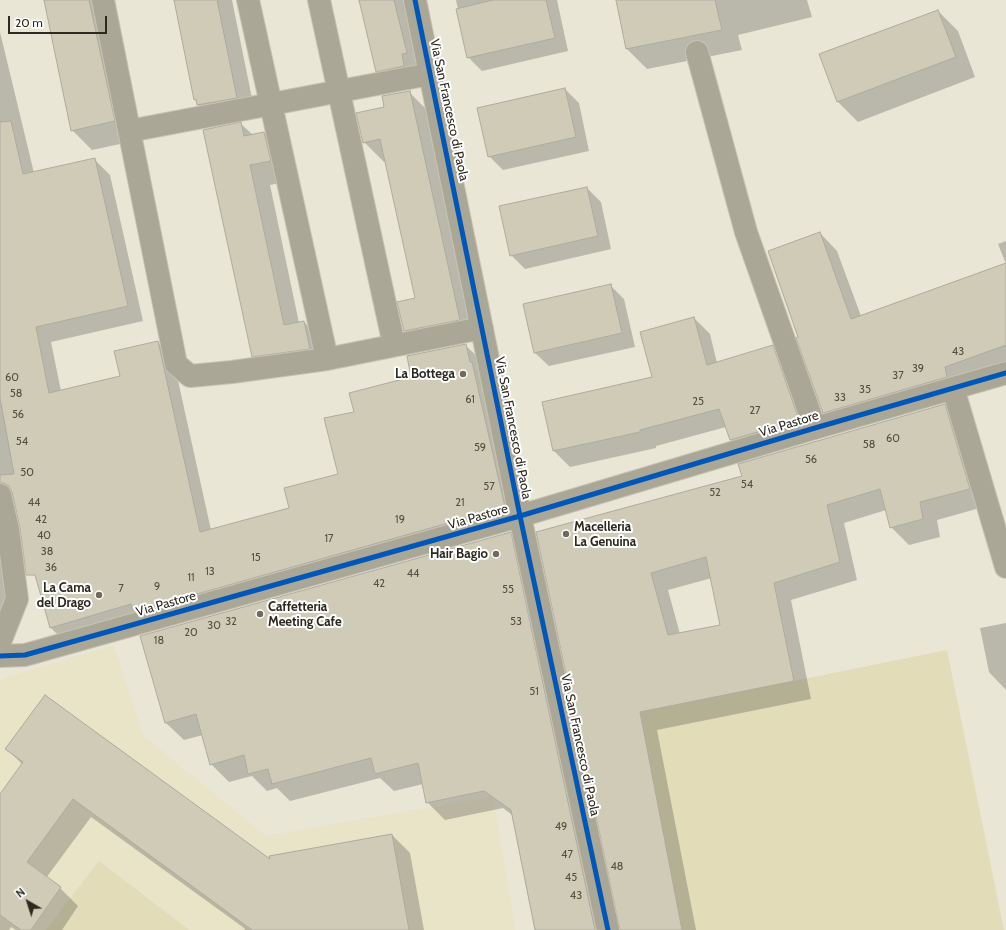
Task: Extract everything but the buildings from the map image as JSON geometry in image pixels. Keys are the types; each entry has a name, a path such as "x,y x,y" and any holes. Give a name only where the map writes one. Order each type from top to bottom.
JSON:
{"street":[{"path":"103,0 176,364 190,376 232,372 327,359 482,328"},
{"path":"248,0 327,359"},
{"path":"319,0 394,345"},
{"name":"Via San Francesco di Paola","path":"415,0 520,516 608,930"},
{"path":"697,52 746,232 814,428"},
{"path":"129,131 430,74"},
{"name":"Via Pastore","path":"0,656 25,655 520,516 814,428 1006,373"},
{"path":"953,388 1002,538 1006,567"},
{"path":"0,495 8,530 9,599 0,642"}],"shaded area":[{"path":"114,645 143,735 266,836 493,796 516,930 0,930 0,682 3,678"},
{"path":"947,650 1004,930 682,930 640,712"},
{"path":"99,861 189,930 46,930"}],"cycle path":[{"path":"415,0 520,516 608,930"},
{"path":"0,656 25,655 520,516 1006,373"}],"place":[{"name":"La Bottega","path":"463,374"},
{"name":"Macelleria La Genuina","path":"566,534"},
{"name":"Hair Bagio","path":"496,554"},
{"name":"La Cama del Drago","path":"99,595"},
{"name":"Caffetteria Meeting Cafe","path":"260,614"}]}
